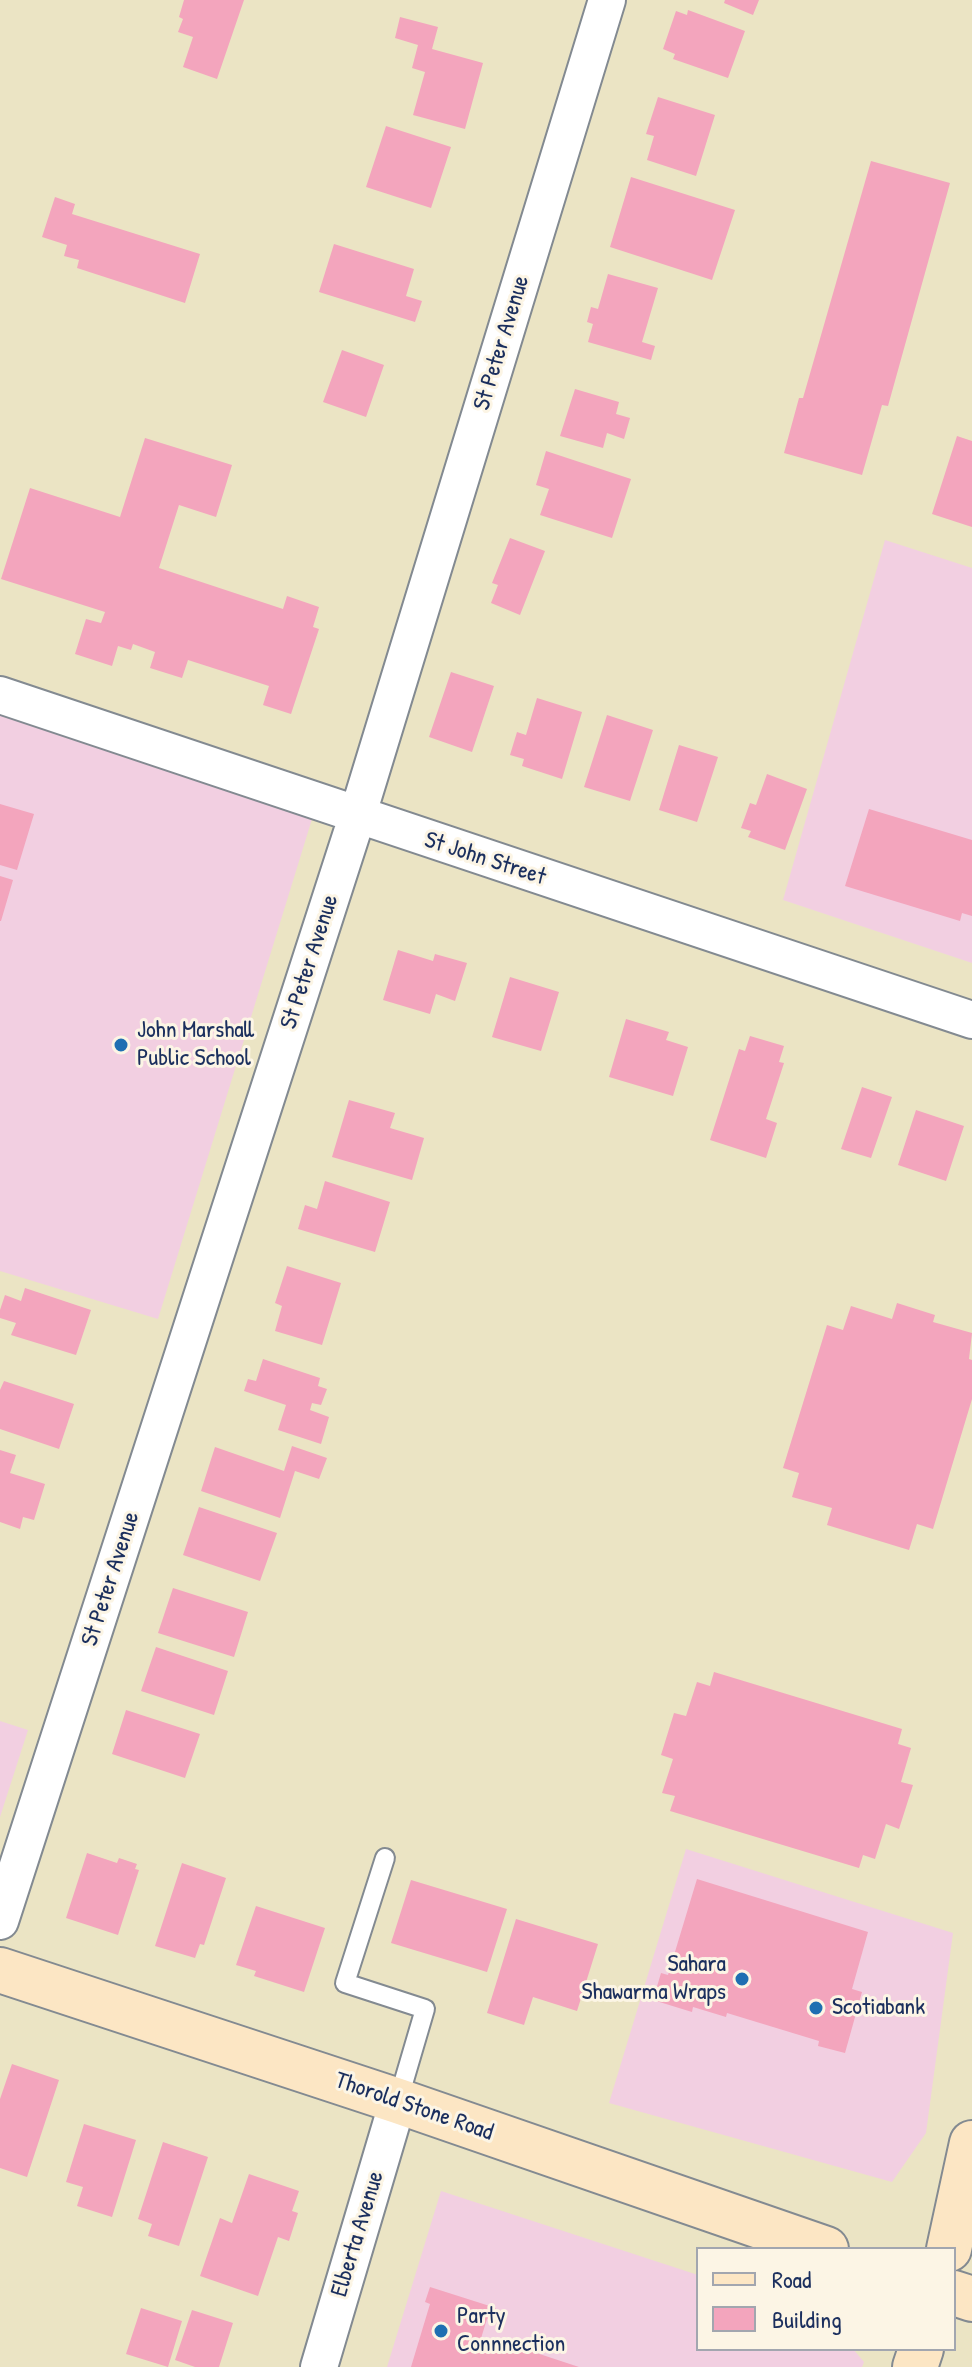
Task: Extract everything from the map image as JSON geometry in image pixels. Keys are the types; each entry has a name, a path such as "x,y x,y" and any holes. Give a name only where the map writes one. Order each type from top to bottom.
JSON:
{"main road":[{"name":"Thorold Stone Road","path":"0,1970 398,2101 820,2247"},
{"path":"949,2247 972,2143"}],"street":[{"name":"St Peter Avenue","path":"0,1921 357,817 607,0"},
{"name":"St John Street","path":"0,695 357,817 972,1020"},
{"name":"Elberta Avenue","path":"319,2367 398,2101"}],"lane":[{"path":"385,1858 345,1983 425,2009 398,2101"}],"shaded area":[{"path":"885,540 972,568 972,963 783,900"},
{"name":"John Marshall Public School","path":"0,713 312,819 158,1319 0,1271"},
{"path":"0,1721 28,1730 0,1817"},
{"path":"686,1849 953,1933 926,2133 892,2182 609,2103"},
{"path":"441,2191 696,2274 696,2351 855,2351 864,2362 862,2367 387,2367"}],"building":[{"path":"184,0 244,0 217,79 183,67 193,37 178,32 183,19 179,17"},
{"path":"725,0 759,0 753,15 724,3"},
{"path":"688,10 745,31 728,78 673,59 675,54 663,49 676,11 687,15"},
{"path":"400,17 438,27 432,49 483,63 465,129 413,115 425,72 412,68 418,45 395,38"},
{"path":"658,97 715,115 696,176 647,160 654,136 646,134"},
{"path":"386,126 451,147 431,208 366,187"},
{"path":"871,161 950,183 888,406 882,405 862,475 784,453 799,398 803,398"},
{"path":"631,177 735,210 712,280 610,247"},
{"path":"55,197 75,204 72,214 200,254 185,303 77,268 79,260 64,256 67,245 42,237"},
{"path":"334,244 414,269 406,296 422,301 415,322 319,292"},
{"path":"608,274 658,288 642,342 655,346 651,360 588,342 593,324 587,322 591,307 598,309"},
{"path":"342,350 384,365 366,417 323,402"},
{"path":"575,389 619,402 616,414 630,418 624,439 607,433 603,448 560,436"},
{"path":"957,436 972,441 972,527 932,514"},
{"path":"145,438 232,465 216,517 179,505 159,568 283,609 287,596 319,607 313,627 319,629 291,714 263,705 269,686 188,660 182,678 150,668 155,652 133,644 131,650 118,646 112,666 75,654 86,619 101,623 105,612 1,579 30,488 120,517"},
{"path":"546,451 631,479 612,538 540,515 549,489 536,485"},
{"path":"510,538 545,551 520,615 491,603 498,585 492,583"},
{"path":"451,672 494,686 472,752 429,737"},
{"path":"537,698 582,712 562,779 522,766 524,759 510,755 517,732 526,735"},
{"path":"607,715 653,730 630,801 584,787"},
{"path":"679,745 718,757 697,822 659,810"},
{"path":"767,774 807,789 785,850 748,837 751,831 741,828 750,803 756,805"},
{"path":"0,804 34,814 17,870 0,865"},
{"path":"869,809 972,840 972,916 962,913 960,921 845,886"},
{"path":"0,876 13,880 1,921 0,921"},
{"path":"398,950 433,961 435,954 467,963 455,1001 436,994 430,1014 383,1000"},
{"path":"510,977 559,992 541,1051 492,1037"},
{"path":"626,1019 669,1032 666,1040 688,1047 673,1096 609,1077"},
{"path":"750,1036 784,1046 779,1062 784,1063 766,1119 777,1123 766,1158 710,1140 739,1049 745,1051"},
{"path":"862,1087 892,1097 871,1158 841,1149"},
{"path":"349,1100 395,1113 390,1128 424,1138 412,1180 332,1157"},
{"path":"916,1110 964,1126 946,1181 898,1165"},
{"path":"325,1181 390,1202 375,1252 298,1229 305,1205 317,1209"},
{"path":"287,1266 341,1283 322,1345 275,1331 282,1306 275,1303"},
{"path":"25,1288 91,1310 76,1355 11,1335 16,1323 0,1318 0,1310 5,1295 21,1301"},
{"path":"897,1303 935,1315 933,1322 972,1333 969,1359 972,1360 972,1399 933,1529 917,1524 909,1550 827,1525 832,1508 792,1497 799,1473 783,1468 827,1325 843,1330 851,1306 892,1319"},
{"path":"263,1359 320,1378 318,1386 327,1389 321,1405 312,1403 310,1410 329,1417 321,1444 278,1430 286,1405 244,1391 248,1379 256,1381"},
{"path":"4,1381 74,1404 59,1449 0,1429 0,1390"},
{"path":"292,1446 327,1458 319,1479 295,1471 280,1518 201,1491 215,1447 284,1471"},
{"path":"0,1450 16,1455 10,1473 45,1484 34,1520 23,1517 20,1529 0,1522"},
{"path":"199,1507 277,1533 260,1581 183,1555"},
{"path":"173,1588 248,1612 234,1657 158,1633"},
{"path":"156,1647 228,1671 214,1715 141,1691"},
{"path":"714,1672 902,1729 898,1744 911,1748 901,1782 913,1785 899,1829 886,1824 875,1859 863,1855 859,1868 670,1811 675,1796 662,1793 673,1759 661,1755 674,1713 686,1716 697,1682 710,1686"},
{"path":"126,1710 200,1734 185,1778 112,1754"},
{"path":"87,1853 117,1863 119,1858 137,1864 135,1869 139,1870 118,1935 66,1918"},
{"path":"182,1863 226,1878 204,1945 200,1944 195,1958 155,1946"},
{"path":"697,1879 868,1932 852,1989 862,1992 845,2053 818,2046 819,2041 727,2013 726,2017 693,2007 692,2012 653,2000 661,1973 668,1975"},
{"path":"411,1880 507,1909 487,1972 391,1943"},
{"path":"256,1906 325,1928 304,1992 254,1976 256,1971 236,1965"},
{"path":"516,1919 598,1944 577,2011 533,1997 524,2025 487,2013"},
{"path":"12,2064 59,2080 27,2177 0,2168 0,2099"},
{"path":"84,2124 136,2140 112,2217 77,2206 83,2187 66,2182"},
{"path":"163,2142 208,2157 179,2246 148,2236 152,2224 138,2219"},
{"path":"249,2174 299,2191 292,2211 298,2213 289,2241 278,2237 258,2296 200,2276 220,2218 232,2223"},
{"path":"430,2287 496,2308 492,2321 487,2319 478,2348 488,2351 491,2338 579,2367 411,2367 430,2304 425,2302"},
{"path":"141,2308 182,2321 168,2367 126,2354"},
{"path":"192,2310 233,2323 219,2367 195,2367 175,2360"}],"place":[{"name":"John Marshall Public School","path":"121,1045"},
{"name":"Sahara Shawarma Wraps","path":"742,1979"},
{"name":"Scotiabank","path":"816,2008"},
{"name":"Party Connnection","path":"441,2331"}]}
